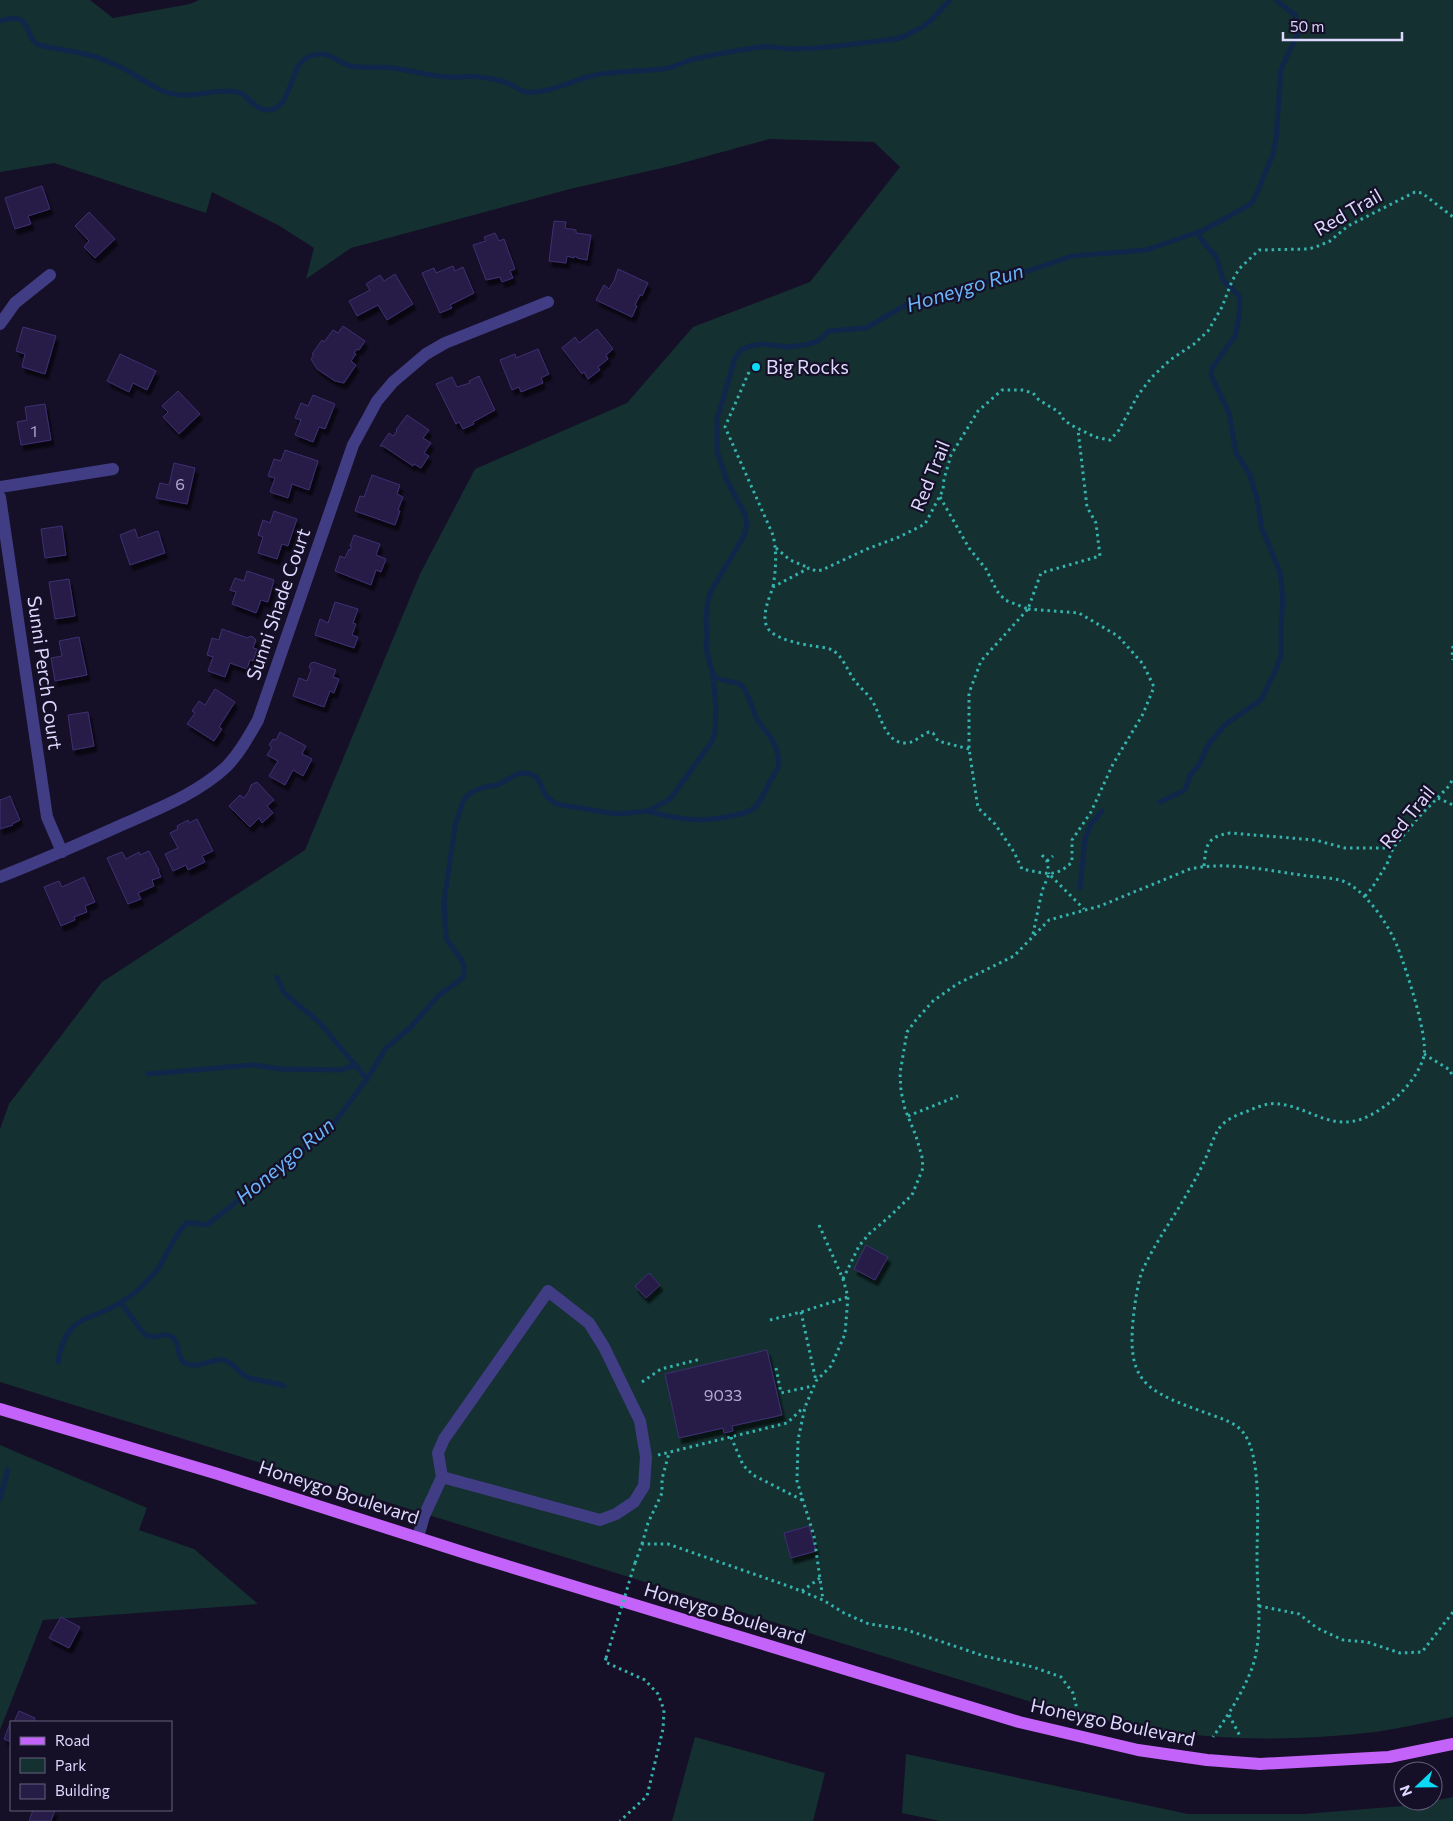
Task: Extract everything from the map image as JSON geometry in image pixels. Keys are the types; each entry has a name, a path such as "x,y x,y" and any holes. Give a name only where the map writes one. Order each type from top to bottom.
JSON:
{"main road":[{"name":"Honeygo Boulevard","path":"0,1409 218,1474 1019,1722 1138,1750 1207,1760 1260,1764 1390,1757 1453,1744"}],"street":[{"path":"0,324 15,302 50,275"},
{"name":"Sunni Shade Court","path":"0,877 62,852 172,802 226,767 239,751 258,720 352,445 377,402 393,382 426,354 445,343 548,302"},
{"path":"0,487 113,469"},
{"name":"Sunni Perch Court","path":"0,497 47,817 62,852"},
{"path":"418,1537 424,1516 442,1477 438,1453 444,1439 548,1291 590,1323 604,1347 640,1421 646,1456 644,1486 634,1502 616,1514 600,1520 442,1477"}],"path":[{"name":"Red Trail","path":"773,587 809,568 816,571 822,570 925,524 943,490 951,455 970,421 978,411 1002,390 1022,390 1033,393 1039,400 1059,412 1064,420 1078,429 1095,437 1110,440 1138,395 1152,377 1208,331 1222,307 1228,289 1239,269 1259,250 1309,249 1318,246 1330,241 1348,226 1415,192 1422,193 1453,217"},
{"path":"749,372 725,427 757,496 773,535 776,548 773,587 765,623 770,631 781,637 799,644 832,650 845,664 855,682 872,702 891,737 907,743 915,741 929,732 933,733 938,741 969,749"},
{"path":"940,497 969,548 986,569 997,591 1005,600 1028,608 1079,613 1118,636 1143,664 1154,686 1143,714 1113,764 1091,812 1072,840 1072,862 1064,870 1049,874 1022,869 1014,852 995,824 978,808 969,749 969,693 981,661 1028,608 1041,573 1100,556 1096,523 1087,507 1078,429"},
{"path":"776,548 790,560 809,568"},
{"path":"1453,646 1453,660"},
{"name":"Red Trail","path":"1365,896 1387,864 1393,848 1453,779"},
{"path":"1438,798 1453,805"},
{"path":"1204,866 1206,850 1211,839 1218,835 1230,833 1315,840 1345,848 1393,848"},
{"path":"1033,935 1042,891 1049,874 1047,861 1042,855"},
{"path":"1047,861 1053,856"},
{"path":"843,1279 868,1234 912,1195 923,1168 922,1157 901,1091 900,1073 902,1052 907,1032 933,1001 957,984 1014,956 1049,920 1100,906 1190,869 1204,866 1240,868 1334,878 1349,883 1365,896 1394,937 1402,957 1421,1024 1424,1054 1414,1078 1395,1098 1363,1119 1346,1123 1327,1120 1280,1104 1270,1104 1226,1120 1216,1132 1190,1190 1143,1268 1136,1300 1131,1345 1133,1361 1139,1375 1157,1393 1175,1402 1233,1422 1247,1438 1257,1485 1258,1642 1253,1666 1229,1714 1213,1737"},
{"path":"1049,874 1084,910"},
{"path":"1424,1054 1450,1070 1453,1078"},
{"path":"908,1116 958,1096"},
{"path":"819,1225 843,1279 848,1297 845,1334 831,1366 816,1381 805,1407 798,1440 797,1481 814,1536 823,1600"},
{"path":"770,1320 848,1297"},
{"path":"801,1312 816,1381"},
{"path":"642,1382 661,1369 701,1359"},
{"path":"776,1368 781,1393 814,1386"},
{"path":"646,1456 669,1453 787,1423 805,1407"},
{"path":"731,1437 743,1465 753,1475 804,1501"},
{"path":"620,1821 647,1796 663,1729 664,1710 658,1694 646,1680 605,1662 648,1523 662,1493 662,1479 669,1453"},
{"path":"642,1544 668,1544 802,1591 869,1624 904,1629 984,1656 1033,1667 1061,1677 1074,1693 1076,1714"},
{"path":"802,1591 820,1577"},
{"path":"1259,1606 1299,1614 1316,1628 1343,1640 1367,1642 1400,1653 1422,1652 1453,1612"},
{"path":"1229,1714 1241,1738"}],"green space":[{"path":"0,0 90,0 113,18 190,4 199,0 1453,0 1453,1717 1375,1732 1326,1737 1252,1738 1178,1733 1092,1717 1041,1705 0,1382 0,1129 9,1104 102,982 305,850 420,574 475,469 627,403 693,327 810,282 900,167 874,142 769,139 675,165 570,189 351,248 306,279 314,248 278,225 212,192 206,213 54,163 0,172"},
{"path":"0,1445 147,1508 139,1530 194,1549 258,1604 43,1620 0,1730"},
{"path":"695,1737 825,1773 813,1821 672,1821"},
{"path":"906,1754 1188,1814 1304,1814 1393,1807 1393,1811 1443,1811 1443,1799 1453,1797 1453,1821 940,1821 902,1813"}],"building":[{"path":"42,186 50,209 28,216 31,224 15,229 5,198"},
{"path":"89,212 115,239 95,258 84,247 89,241 75,226"},
{"path":"554,221 566,222 565,228 576,230 576,233 591,235 587,260 575,256 574,258 567,256 566,263 549,261"},
{"path":"495,233 499,241 504,239 515,269 510,271 513,278 502,282 500,277 486,280 473,245 486,241 484,237"},
{"path":"453,266 455,271 463,267 474,293 450,305 452,308 440,313 422,273 434,268 436,273"},
{"path":"618,269 648,283 635,305 637,306 632,317 596,300 604,285 609,289"},
{"path":"395,274 413,304 387,320 378,305 357,316 349,301 370,290 366,284 380,275 384,281"},
{"path":"343,326 365,341 359,350 357,349 354,353 356,354 351,361 356,365 344,383 335,381 317,369 311,359 314,355 312,354 322,340 324,342 333,330 338,333"},
{"path":"23,327 56,336 45,374 22,367 25,354 16,351"},
{"path":"597,329 613,349 606,355 608,359 598,367 600,370 588,379 562,348 575,337 579,343"},
{"path":"538,349 549,374 541,378 543,383 521,392 519,387 512,390 500,360 515,354 516,358"},
{"path":"120,354 156,371 147,390 133,383 129,392 107,381"},
{"path":"479,376 495,410 463,429 459,422 456,424 436,384 452,377 457,387 470,383 469,381"},
{"path":"178,391 200,414 179,434 163,417 168,412 162,406"},
{"path":"313,395 335,404 325,429 319,427 313,442 295,435 301,420 295,418 301,403 308,406"},
{"path":"45,404 51,440 21,445 17,422 27,420 25,407"},
{"path":"407,415 429,430 423,438 431,443 424,453 429,456 421,468 414,464 413,466 383,446 380,446 389,433 393,436"},
{"path":"285,450 318,461 309,490 292,484 288,498 270,492 275,478 268,476 274,459 281,461"},
{"path":"174,463 195,468 187,504 156,498 160,483 169,485"},
{"path":"372,475 400,485 397,494 403,497 395,525 355,511 360,496 364,497"},
{"path":"274,511 297,519 288,546 282,544 277,559 258,553 263,537 258,535 263,520 270,523"},
{"path":"62,526 66,555 45,558 41,529"},
{"path":"135,529 138,538 158,531 165,553 130,565 120,535"},
{"path":"354,535 380,544 376,555 386,559 381,572 376,570 371,585 335,571 340,556 345,558 352,547 350,546"},
{"path":"247,571 274,580 268,602 261,600 256,613 232,604 236,592 230,590 235,578 244,581"},
{"path":"69,579 75,616 55,619 49,582"},
{"path":"335,602 358,609 353,623 356,624 352,635 358,637 354,648 315,635 320,619 328,623"},
{"path":"222,629 248,638 250,636 253,637 256,640 253,648 257,649 253,661 250,660 247,669 230,663 225,677 208,671 213,657 207,655 212,638 219,640"},
{"path":"79,637 87,675 55,681 51,658 62,656 59,641"},
{"path":"314,662 336,670 333,677 339,679 334,693 330,691 324,707 293,696 299,678 307,681 311,670 309,667"},
{"path":"215,689 235,702 219,727 222,729 214,741 187,724 195,713 192,711 199,701 205,705"},
{"path":"88,712 94,746 73,750 68,715"},
{"path":"280,732 306,746 302,754 312,759 303,776 293,770 285,785 269,776 278,761 267,755 272,747 269,745 273,739 276,740"},
{"path":"257,782 274,800 267,806 273,813 262,823 259,818 250,827 229,806 240,795 244,798 251,785"},
{"path":"10,796 20,820 13,825 0,829 0,799"},
{"path":"197,819 213,851 202,856 205,862 188,870 186,865 173,871 165,854 178,848 170,833 178,829 177,826 188,820 189,823"},
{"path":"149,851 161,877 152,880 154,886 138,893 141,899 128,904 107,858 122,852 126,859 139,852 140,855"},
{"path":"84,877 95,902 85,906 87,912 74,917 75,920 61,926 44,887 59,881 62,887"},
{"path":"866,1245 888,1257 875,1280 854,1269"},
{"path":"649,1273 660,1285 646,1298 635,1286"},
{"path":"767,1350 782,1415 732,1426 733,1431 724,1433 723,1428 679,1438 665,1374"},
{"path":"809,1526 816,1551 791,1558 784,1533"},
{"path":"61,1617 80,1627 69,1648 49,1638"},
{"path":"19,1711 35,1718 34,1721 14,1721"},
{"path":"10,1724 10,1742 4,1739"},
{"path":"33,1811 55,1811 51,1821 29,1821"}],"waterway":[{"path":"924,26 950,0"},
{"name":"Honeygo Run","path":"58,1362 62,1346 73,1327 81,1321 123,1301 141,1287 157,1270 184,1225 188,1223 207,1225 331,1127 367,1079 386,1048 412,1026 439,995 464,976 462,961 446,938 444,902 455,826 463,801 468,795 485,787 498,785 517,774 524,773 536,777 546,796 556,804 616,814 648,811 670,799 711,743 715,732 716,708 713,675 706,649 708,600 712,589 744,536 747,524 745,514 727,481 717,451 717,419 735,358 741,350 761,344 788,347 805,345 818,341 829,331 866,328 911,302 1031,270 1072,256 1146,250 1204,230 1249,205 1254,200 1273,154 1276,139 1281,69 1300,29 1295,15 1276,0"},
{"path":"0,21 12,18 19,19 24,22 36,43 103,60 122,68 163,91 183,95 219,91 238,92 258,107 271,110 278,107 283,101 301,62 310,56 318,54 328,55 351,66 392,68 443,77 472,76 487,78 504,82 522,91 535,92 600,74 666,68 694,59 735,51 764,47 804,49 856,44 895,39 920,28"},
{"path":"1160,802 1185,790 1190,775 1199,765 1207,747 1215,736 1226,724 1261,700 1281,655 1283,600 1280,572 1262,529 1257,499 1250,475 1236,453 1229,413 1211,375 1212,368 1235,336 1239,317 1240,297 1223,280 1216,256 1197,232"},
{"name":"Honeygo Run","path":"648,811 670,817 702,820 744,813 753,809 758,804 776,772 779,765 776,746 757,719 743,688 741,685 721,680 713,675"},
{"path":"1080,888 1085,839 1090,825 1102,811"},
{"path":"277,977 284,993 319,1022 367,1079"},
{"path":"148,1074 252,1065 281,1069 340,1070 356,1065"},
{"path":"121,1303 145,1335 156,1337 166,1335 172,1337 177,1344 180,1357 185,1363 197,1365 223,1360 230,1363 247,1377 284,1386"},
{"name":"Honeygo Run","path":"0,1499 8,1470"}],"place":[{"name":"Big Rocks","path":"756,367"}]}
